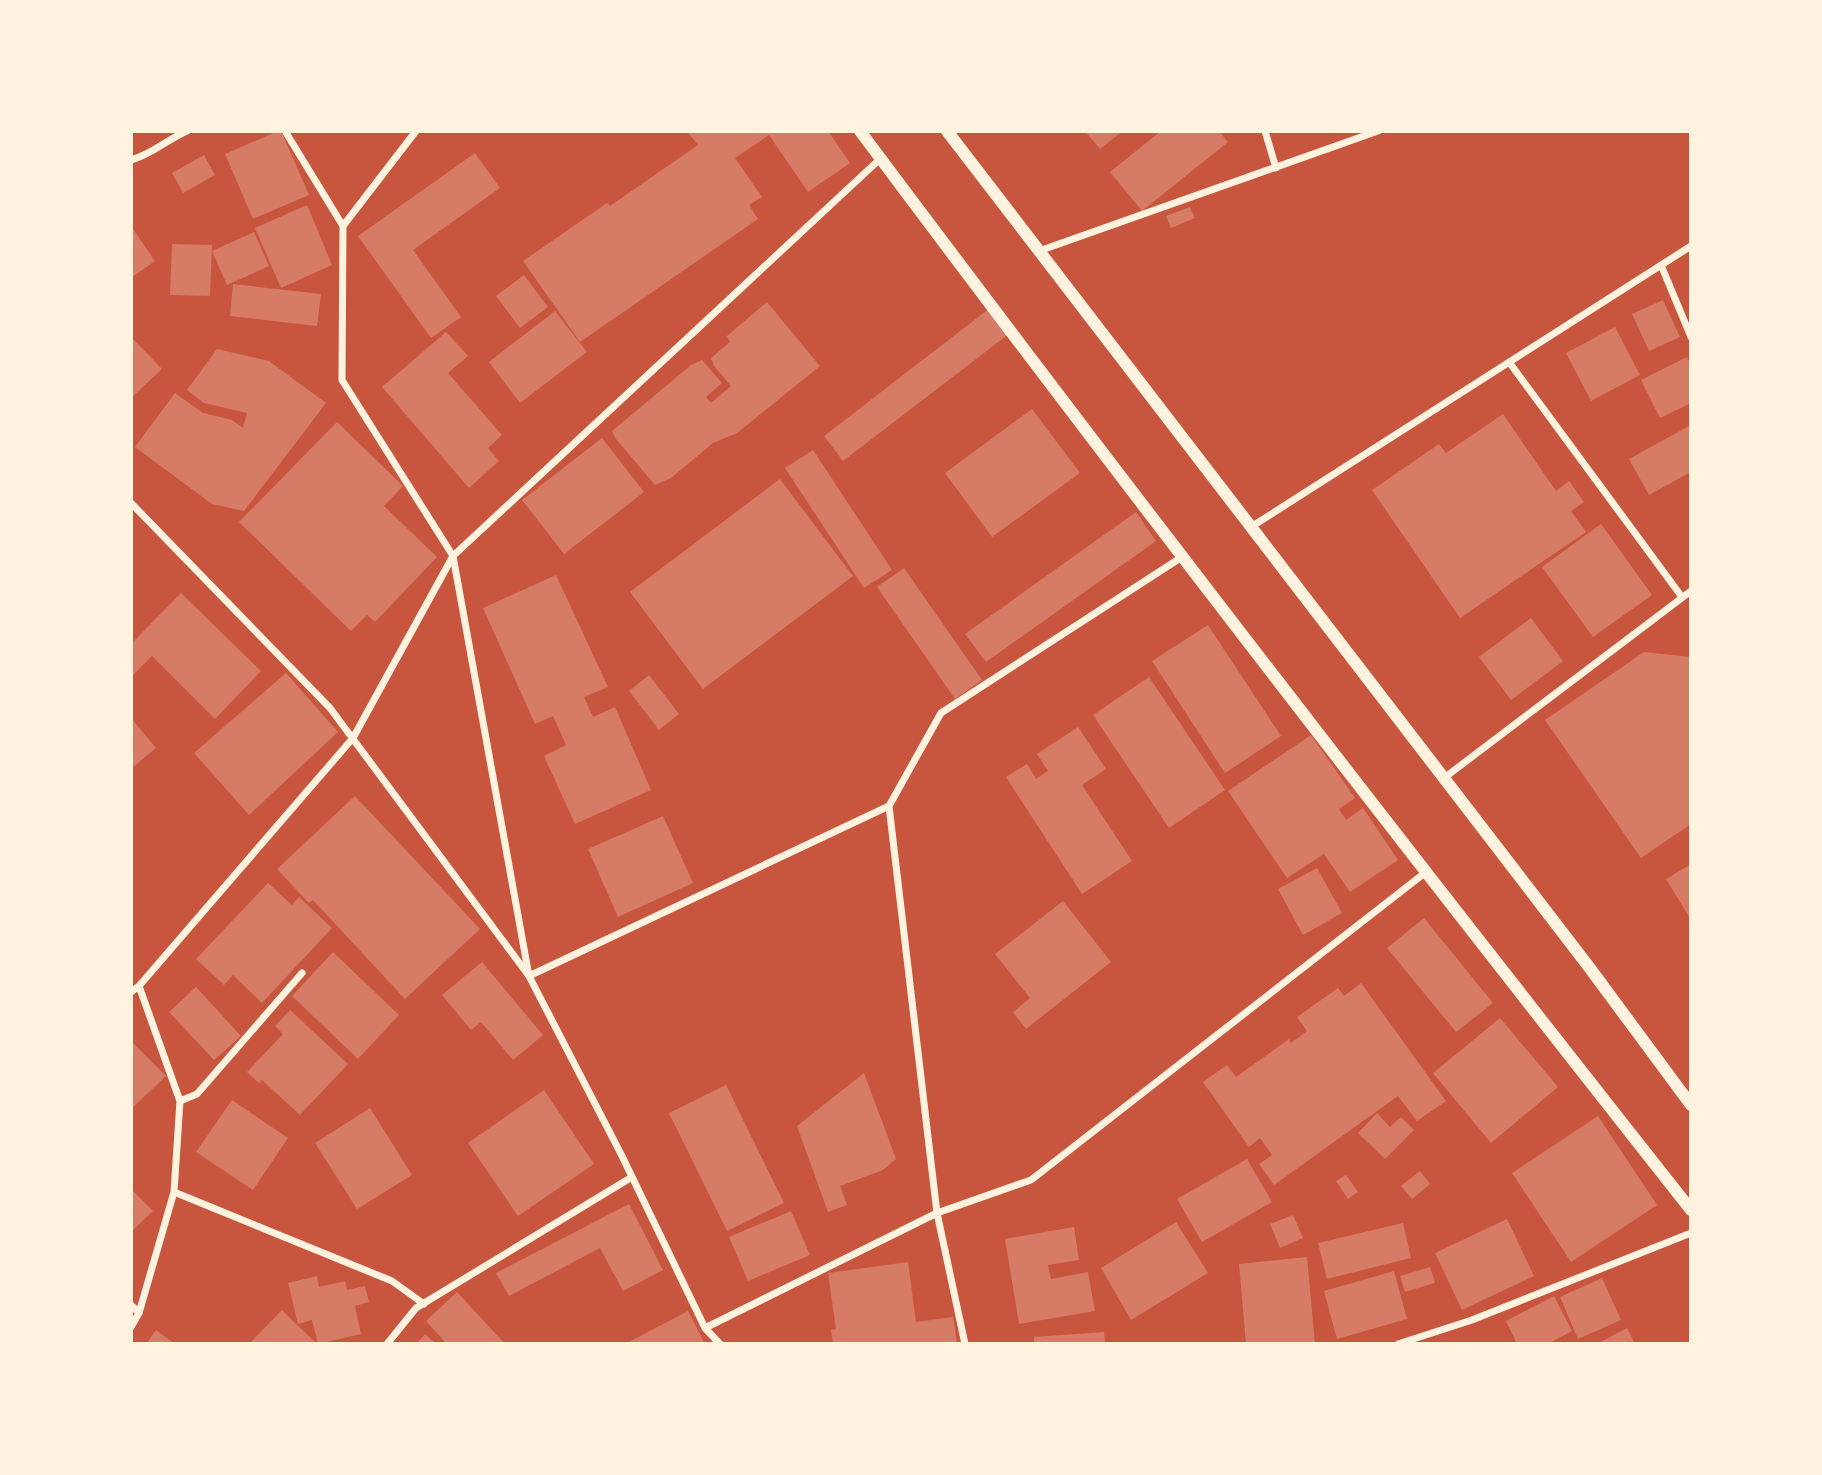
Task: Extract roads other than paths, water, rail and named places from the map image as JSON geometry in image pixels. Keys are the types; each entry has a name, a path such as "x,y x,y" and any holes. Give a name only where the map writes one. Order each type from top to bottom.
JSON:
{"street":[{"path":"131,160 187,131"},
{"path":"285,131 344,226 342,380 453,556 529,976"},
{"path":"344,226 416,131"},
{"path":"860,131 1069,411 1691,1210"},
{"path":"947,131 1589,967 1691,1105"},
{"path":"1265,131 1276,168"},
{"path":"1039,251 1378,131"},
{"path":"131,992 353,738 453,556 880,159"},
{"path":"1251,527 1691,246"},
{"path":"1661,265 1691,337"},
{"path":"1508,362 1682,597"},
{"path":"131,503 330,708 529,976 632,1177 705,1328 720,1344"},
{"path":"529,976 889,806 941,713 1182,557"},
{"path":"1444,778 1691,591"},
{"path":"889,806 937,1213 965,1344"},
{"path":"705,1328 937,1213 1031,1180 1426,872"},
{"path":"180,1101 197,1094 302,973"},
{"path":"131,1327 139,1313 174,1192 180,1101 139,986"},
{"path":"387,1344 416,1308 632,1177"},
{"path":"174,1192 392,1281 424,1304"},
{"path":"1398,1344 1472,1320 1691,1233"},
{"path":"131,1305 139,1313"}]}
